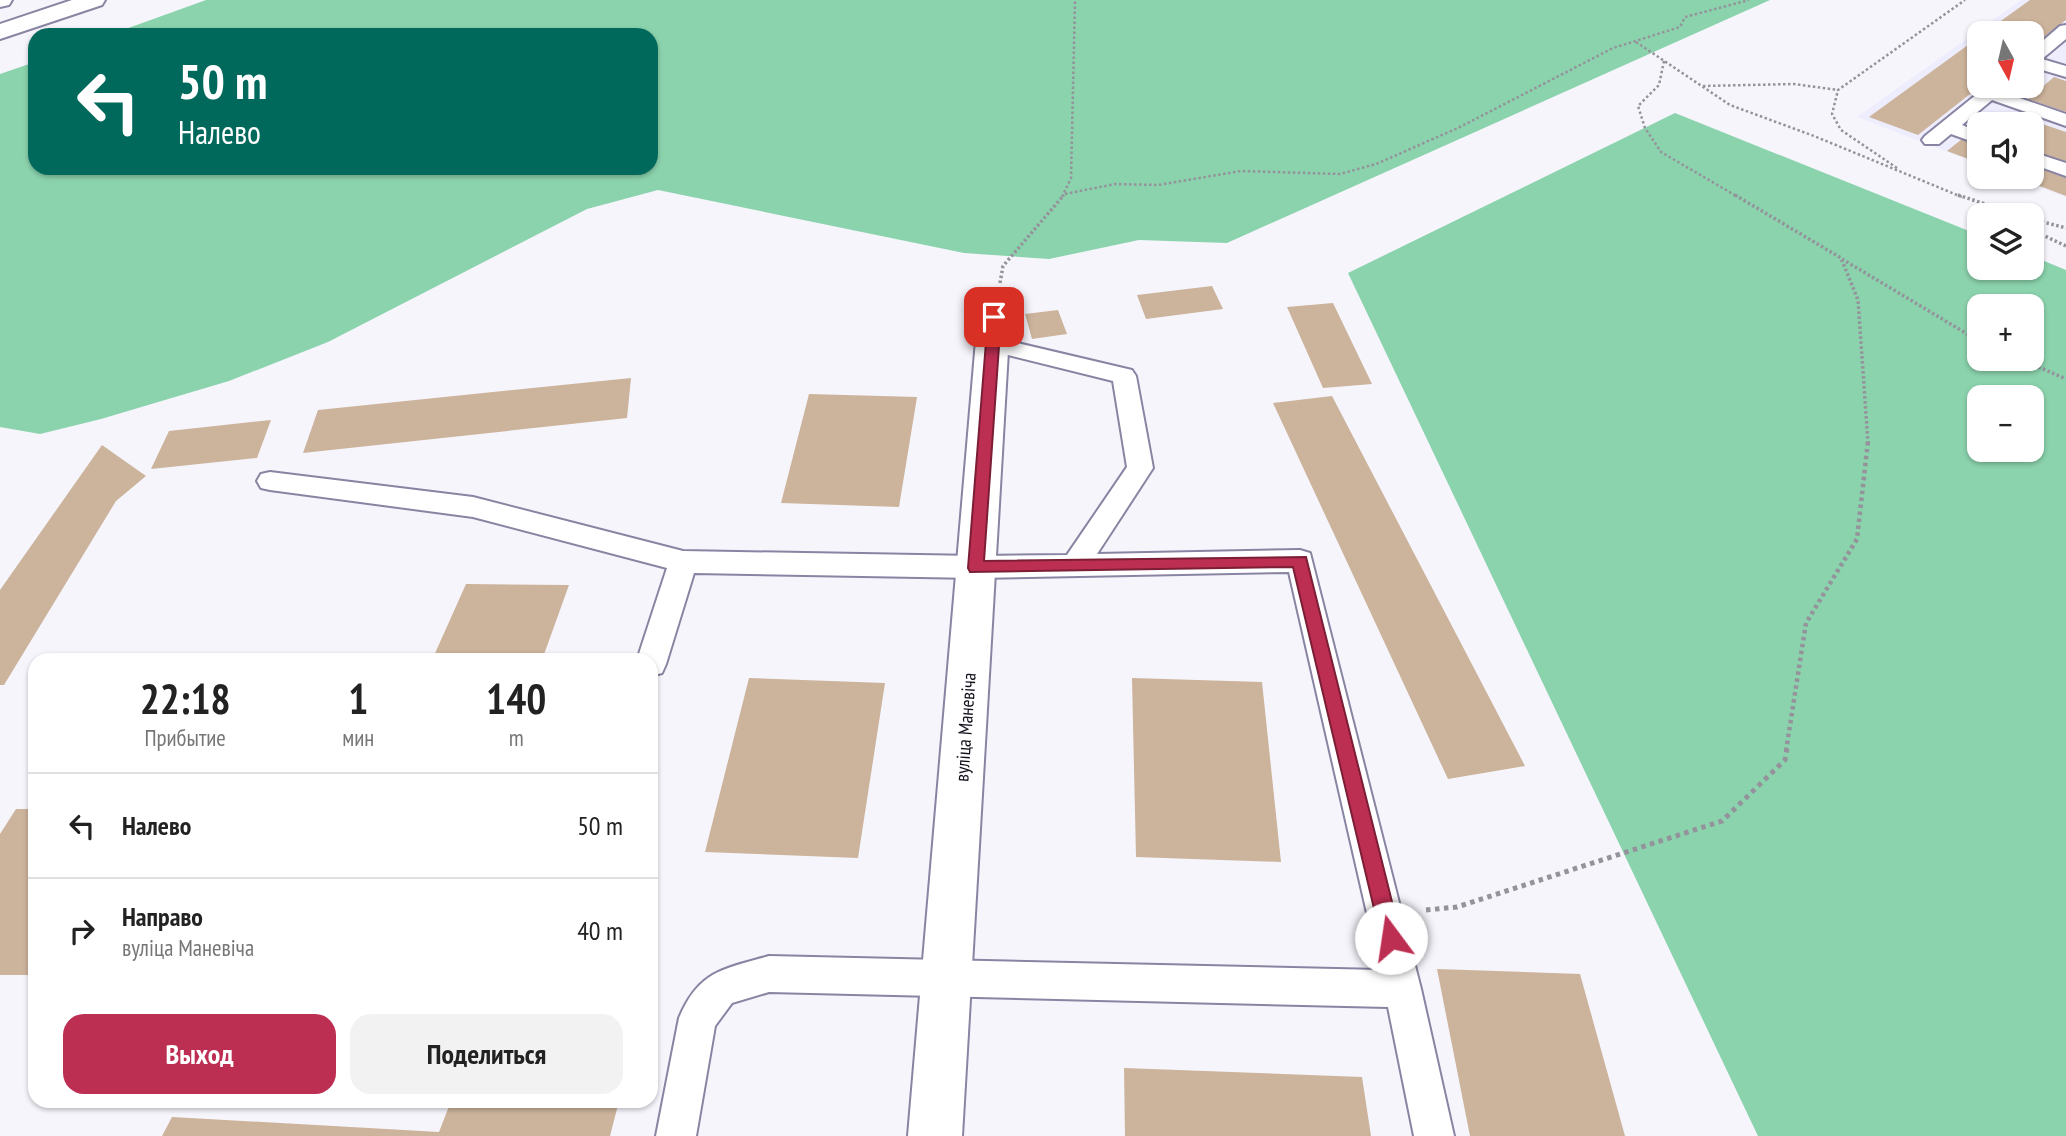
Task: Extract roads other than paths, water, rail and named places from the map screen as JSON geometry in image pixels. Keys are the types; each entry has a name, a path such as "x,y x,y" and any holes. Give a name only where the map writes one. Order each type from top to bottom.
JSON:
{"main road":[{"path":"0,32 94,0"},
{"name":"вуліца Маневіча","path":"935,1136 993,331"}],"lane":[{"path":"2044,49 2066,31"},
{"path":"2044,64 2066,72"},
{"path":"1932,140 1982,98"},
{"path":"2014,98 2066,120"},
{"path":"1947,126 1967,134"},
{"path":"2044,162 2066,170"},
{"path":"993,331 1124,376 1140,468 1075,565"},
{"path":"270,481 473,507 683,562 976,568 1300,561 1403,989 1434,1136"},
{"path":"654,653 683,562"},
{"path":"676,1136 698,1018 721,988 769,974 1403,989"}]}
